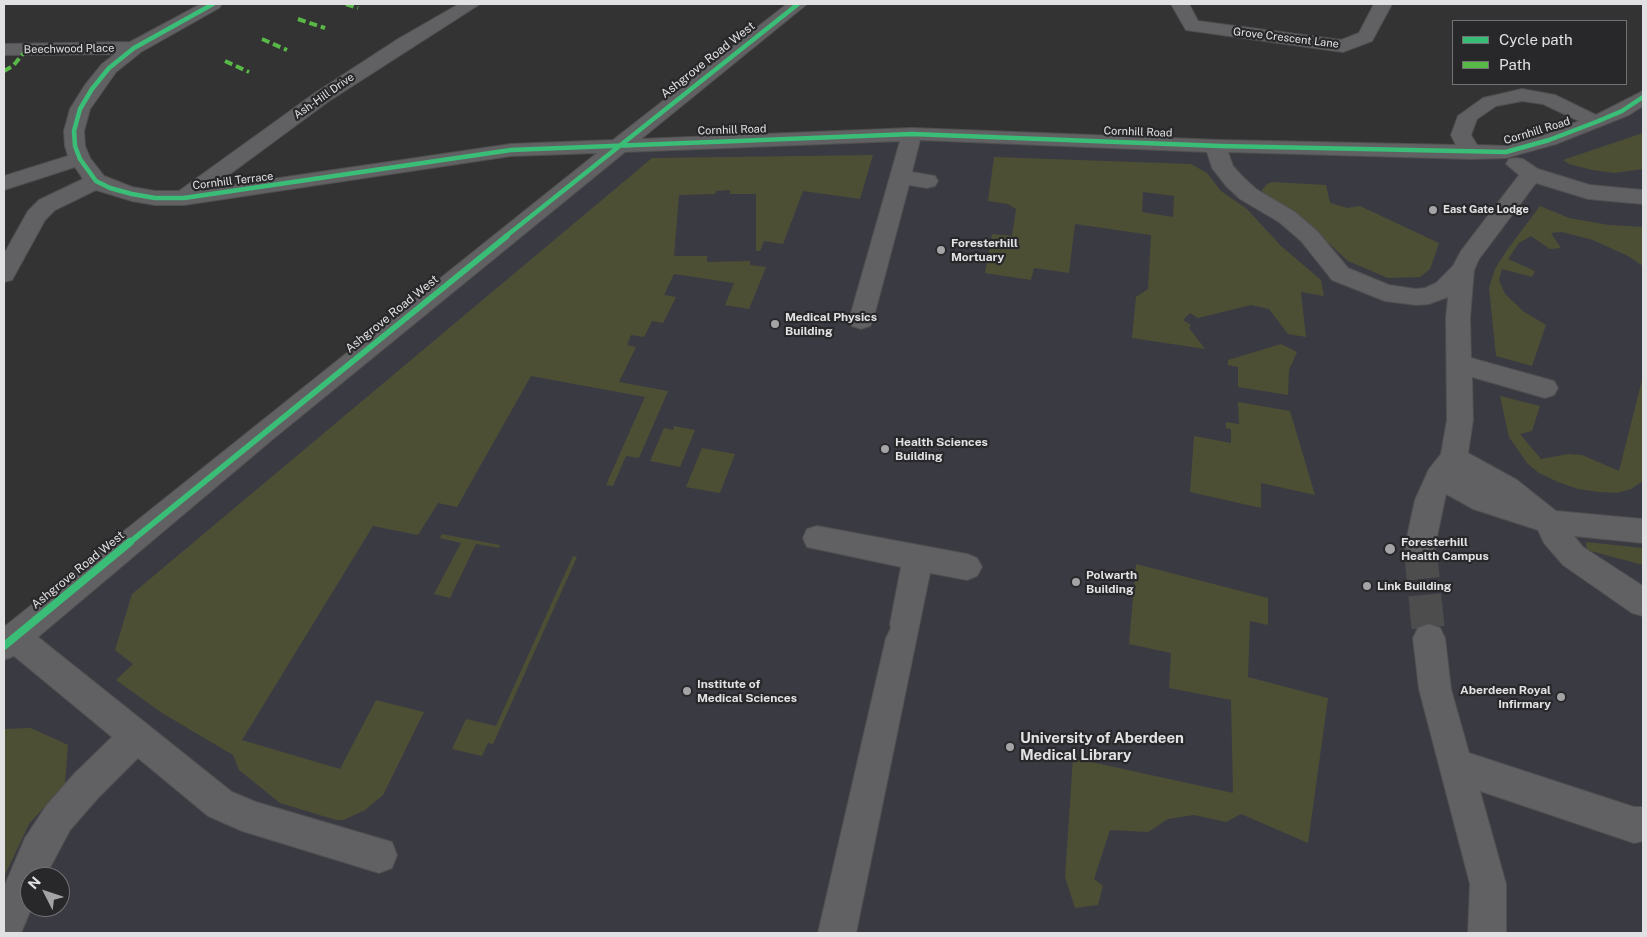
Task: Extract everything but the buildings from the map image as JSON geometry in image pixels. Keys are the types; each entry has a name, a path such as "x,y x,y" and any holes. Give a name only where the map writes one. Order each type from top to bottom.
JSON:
{"street":[{"name":"Ash-Hill Drive","path":"184,198 322,96 404,43 471,4"},
{"name":"Ashgrove Road West","path":"9,642 264,432 798,4"},
{"name":"Grove Crescent Lane","path":"1180,4 1192,26 1343,46 1366,37 1383,4"},
{"path":"4,274 36,216 53,202 96,181 80,159 75,146 74,131 80,109 92,89 109,68 134,48 208,5"},
{"name":"Beechwood Place","path":"4,49 134,48"},
{"name":"Cornhill Road","path":"1471,153 1461,135 1468,116 1490,102 1522,96 1548,99 1596,122"},
{"name":"Cornhill Road","path":"620,145 912,134 1471,153 1506,152 1549,140 1596,122 1622,111 1643,97"},
{"path":"861,320 912,134"},
{"name":"Cornhill Terrace","path":"96,181 110,188 132,194 155,198 184,198 223,194 511,150 620,145"},
{"path":"1215,145 1223,168 1234,181 1248,194 1287,217 1309,236 1355,292 1416,297 1428,296 1444,288 1462,270 1469,256 1530,174"},
{"path":"1506,152 1530,174 1588,192 1643,198"},
{"path":"4,183 80,159"},
{"path":"901,177 927,181"},
{"path":"1420,546 1429,500 1446,467 1460,420 1458,318 1462,270"},
{"path":"1459,364 1545,388"},
{"path":"1446,467 1508,488 1550,522 1554,534 1574,556 1643,603"},
{"path":"1550,522 1643,531"},
{"path":"816,538 967,567"},
{"path":"837,933 918,558"},
{"path":"1429,638 1435,689 1488,884 1486,933"},
{"path":"9,642 136,737 220,804 254,819 379,854"},
{"path":"4,929 38,851 58,818 86,786 136,737"},
{"path":"1456,766 1634,825 1643,824"}],"shaded area":[{"path":"1643,97 1643,933 4,933 4,646 620,145 1031,138 1506,152 1622,111"}],"green space":[{"path":"1643,133 1643,169 1615,173 1592,170 1569,164 1563,160"},
{"path":"873,155 860,199 803,191 783,244 764,241 760,251 756,251 756,194 730,194 730,190 716,191 715,194 679,195 674,256 707,256 707,262 750,261 750,265 766,267 749,309 725,305 734,283 674,274 664,295 676,297 663,323 652,321 644,337 631,335 627,345 636,347 619,382 668,391 639,458 626,456 613,486 606,485 645,397 531,376 457,507 438,503 418,535 373,526 242,740 340,769 376,700 424,712 383,795 365,810 344,820 336,820 280,803 239,770 233,755 162,713 116,680 133,664 115,650 132,594 652,158"},
{"path":"994,157 1191,164 1207,173 1221,191 1247,209 1281,246 1321,280 1324,296 1301,292 1306,337 1288,334 1269,309 1251,305 1198,318 1190,313 1183,320 1191,325 1189,328 1205,349 1132,338 1136,297 1148,289 1151,235 1075,224 1069,273 1034,268 1031,280 985,273 992,234 1012,236 1016,209 1008,204 988,201","holes":["1143,192 1174,196 1173,217 1142,212"]},
{"path":"1272,182 1326,185 1330,203 1348,208 1360,206 1439,243 1430,269 1420,277 1388,278 1348,261 1305,221 1264,196 1262,190 1267,184"},
{"path":"1540,206 1569,218 1609,225 1643,227 1643,266 1628,256 1593,240 1562,232 1551,233 1561,248 1550,249 1531,236 1519,243 1508,259 1535,271 1532,277 1502,269 1499,280 1505,294 1523,311 1546,325 1532,366 1496,356 1489,288 1495,269"},
{"path":"1281,344 1297,352 1289,370 1288,395 1238,387 1238,367 1228,365 1228,360"},
{"path":"1643,376 1643,481 1631,489 1617,493 1599,492 1578,489 1558,482 1539,473 1527,463 1509,437 1500,396 1540,406 1532,431 1520,434 1541,459 1568,454 1582,455 1619,471"},
{"path":"1238,402 1290,411 1315,495 1261,483 1261,508 1190,492 1194,436 1231,443 1231,429 1226,428 1226,422 1239,424"},
{"path":"674,426 695,430 680,467 650,461 664,428 673,430"},
{"path":"702,448 735,454 720,493 686,487"},
{"path":"442,534 500,545 499,548 476,544 450,598 434,594 461,543 440,538"},
{"path":"1586,542 1643,548 1643,565 1587,550"},
{"path":"573,556 577,557 493,744 488,743 482,756 452,749 466,719 496,726"},
{"path":"1136,564 1268,598 1268,625 1250,621 1248,677 1328,698 1308,843 1241,814 1226,822 1194,815 1168,819 1148,832 1110,830 1094,879 1103,886 1098,905 1075,908 1065,877 1073,758 1233,793 1231,700 1169,688 1171,653 1129,644"},
{"path":"31,728 68,745 65,784 29,824 4,877 4,729"}],"tunnel":[{"path":"1420,546 1429,638"}],"marked path":[{"path":"346,4 358,8"},
{"path":"298,19 325,28"},
{"path":"262,39 287,50"},
{"path":"4,71 13,66 27,49"},
{"path":"225,61 249,72"}],"cycle path":[{"path":"213,4 134,48 109,68 92,89 80,109 74,131 75,146 80,159 96,181 110,188 132,194 155,198 184,198 223,194 511,150 912,134 1220,146 1506,152 1549,140 1596,122 1622,111 1643,97"},
{"path":"4,646 264,432 714,69 798,4"}],"place":[{"name":"East Gate Lodge","path":"1433,210"},
{"name":"Foresterhill Mortuary","path":"941,250"},
{"name":"Medical Physics Building","path":"775,324"},
{"name":"Health Sciences Building","path":"885,449"},
{"name":"Foresterhill Health Campus","path":"1390,549"},
{"name":"Polwarth Building","path":"1076,582"},
{"name":"Link Building","path":"1367,586"},
{"name":"Institute of Medical Sciences","path":"687,691"},
{"name":"Aberdeen Royal Infirmary","path":"1561,697"},
{"name":"University of Aberdeen Medical Library","path":"1010,747"}]}
